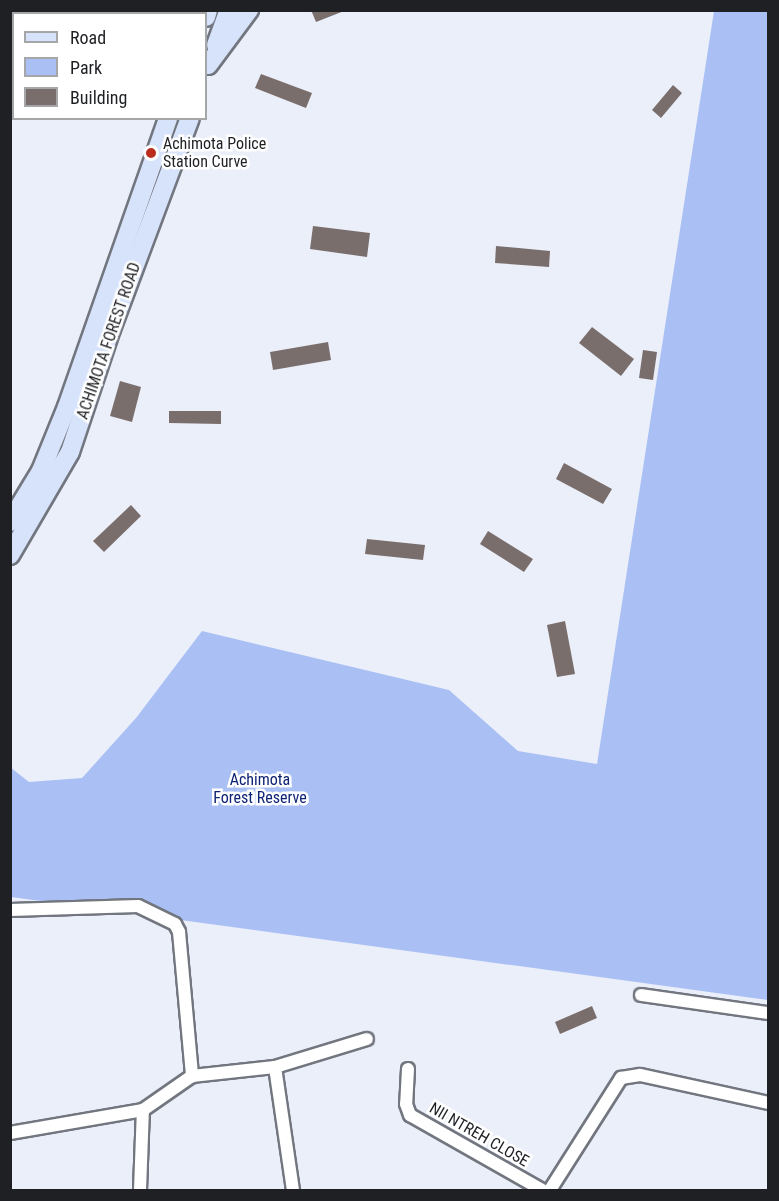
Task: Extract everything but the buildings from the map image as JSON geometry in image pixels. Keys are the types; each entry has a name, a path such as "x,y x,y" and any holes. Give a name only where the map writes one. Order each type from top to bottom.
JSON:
{"main road":[{"path":"207,68 230,10"},
{"path":"207,68 249,10"},
{"name":"ACHIMOTA FOREST ROAD","path":"10,522 41,471 67,407 167,120"},
{"name":"ACHIMOTA FOREST ROAD","path":"10,555 70,452 111,328 189,120"}],"street":[{"path":"10,910 138,906 176,924 192,1076"},
{"path":"640,995 768,1012"},
{"path":"10,1132 143,1110 192,1076 275,1067 367,1040"},
{"path":"275,1067 293,1191"},
{"name":"NII NTREH CLOSE","path":"408,1069 406,1104 410,1115 542,1191"},
{"path":"550,1191 621,1078 640,1075 768,1103"},
{"path":"140,1191 143,1110"}],"green space":[{"name":"Achimota Forest Reserve","path":"714,11 768,11 768,1000 11,897 10,767 29,782 82,778 136,718 202,631 449,690 518,751 597,764"}],"place":[{"name":"Achimota Police Station Curve","path":"151,153"}]}
